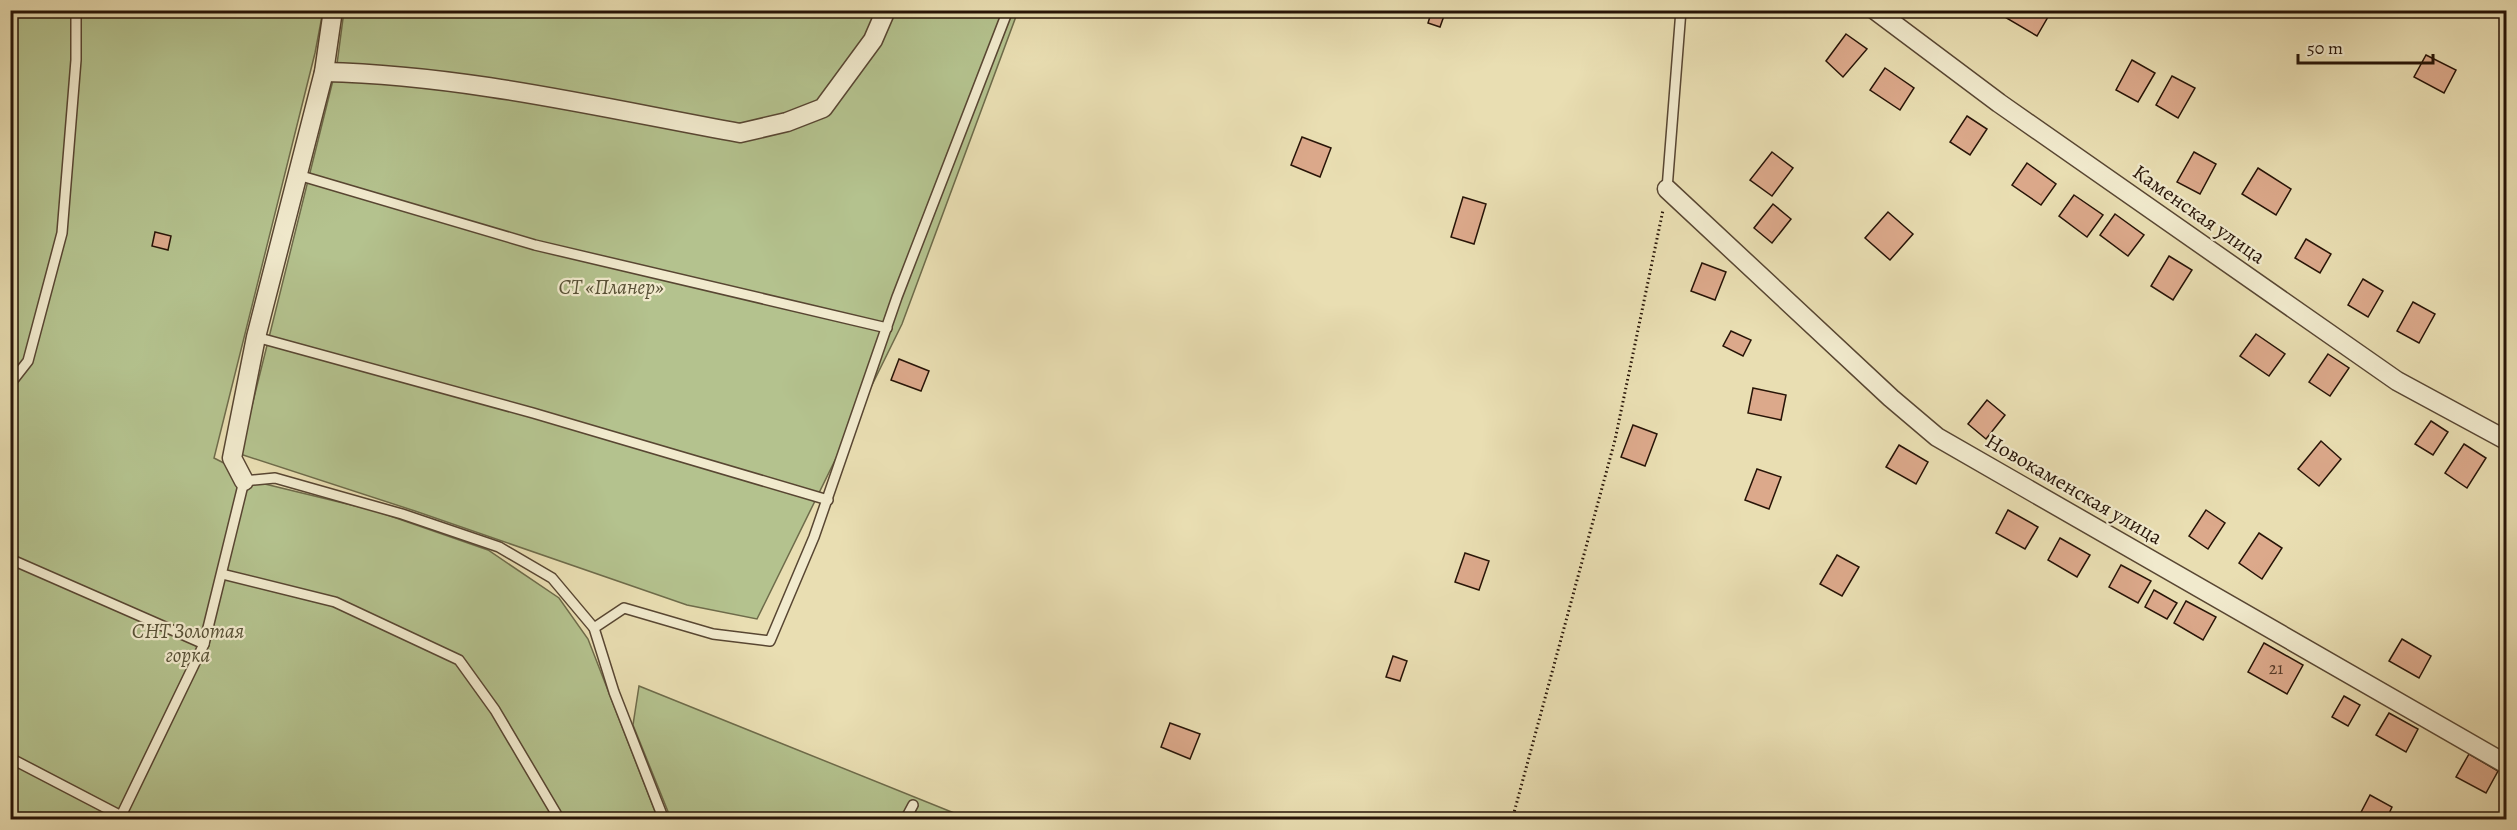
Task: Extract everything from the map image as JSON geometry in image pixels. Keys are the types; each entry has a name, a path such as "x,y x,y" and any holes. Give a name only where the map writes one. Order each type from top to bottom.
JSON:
{"street":[{"path":"244,481 232,458 256,337 324,72 333,10"},
{"path":"324,72 378,73 453,80 740,133 787,122 823,108 873,40 886,10"},
{"name":"Каменская улица","path":"1875,10 1999,104 2397,381 2506,440"},
{"name":"Новокаменская улица","path":"1667,189 1891,398 1937,437 2506,764"}],"lane":[{"path":"10,384 28,361 62,233 76,60 76,10"},
{"path":"594,628 624,608 713,634 770,641 828,500 887,328 1008,10"},
{"path":"1667,189 1681,10"},
{"path":"298,175 535,245 887,328"},
{"path":"256,337 533,413 828,500"},
{"path":"10,758 124,818 204,644 244,481 275,478 402,514 499,547 552,578 594,628 614,692 664,819"},
{"path":"10,559 204,644"},
{"path":"222,574 335,602 459,660 495,710 560,819"},
{"path":"905,819 913,805"}],"path":[{"path":"1512,819 1615,440 1667,189"}],"green space":[{"name":"СНТ Золотая горка","path":"10,11 323,11 315,53 214,458 265,484 376,511 488,550 559,598 588,639 658,819 11,819"},
{"name":"СТ «Планер»","path":"344,11 1018,11 902,324 757,619 687,605 415,511 240,454 337,64"},
{"path":"639,686 969,819 671,819 633,725"}],"building":[{"path":"1432,10 1445,13 1440,27 1428,23"},
{"path":"2006,10 2052,10 2037,36 2003,16"},
{"path":"1846,34 1867,49 1843,77 1826,61"},
{"path":"2426,55 2456,70 2444,93 2414,77"},
{"path":"2132,60 2155,73 2138,102 2116,90"},
{"path":"1885,68 1914,88 1900,110 1870,90"},
{"path":"2172,76 2195,88 2178,118 2156,105"},
{"path":"1967,116 1987,129 1970,155 1950,142"},
{"path":"1302,137 1331,148 1320,177 1291,165"},
{"path":"1772,152 1793,168 1772,196 1750,180"},
{"path":"2194,152 2216,164 2200,194 2177,182"},
{"path":"2027,163 2056,184 2041,205 2012,185"},
{"path":"2258,168 2291,189 2276,215 2242,194"},
{"path":"2074,195 2103,215 2087,237 2059,216"},
{"path":"1463,197 1486,204 1474,244 1451,237"},
{"path":"1773,204 1791,219 1772,243 1754,228"},
{"path":"1888,212 1913,234 1890,260 1865,238"},
{"path":"2115,214 2144,235 2128,256 2100,235"},
{"path":"155,232 171,236 168,250 152,246"},
{"path":"2306,239 2331,254 2320,273 2295,258"},
{"path":"2169,256 2192,270 2173,300 2151,286"},
{"path":"1702,263 1726,272 1715,300 1691,291"},
{"path":"2363,279 2383,291 2368,317 2348,305"},
{"path":"2413,302 2435,314 2419,343 2397,331"},
{"path":"1731,331 1751,340 1743,356 1723,346"},
{"path":"2256,334 2285,354 2269,376 2240,356"},
{"path":"2328,354 2349,368 2330,396 2309,382"},
{"path":"899,359 929,371 921,391 891,380"},
{"path":"1753,388 1786,395 1781,420 1748,413"},
{"path":"1987,400 2005,415 1986,439 1968,424"},
{"path":"2431,421 2448,432 2433,455 2415,444"},
{"path":"1633,425 1657,434 1645,466 1621,457"},
{"path":"2321,441 2341,459 2319,486 2298,469"},
{"path":"2464,444 2486,458 2467,488 2445,473"},
{"path":"1899,445 1928,462 1916,484 1886,467"},
{"path":"1757,469 1781,477 1769,509 1745,500"},
{"path":"2008,510 2038,527 2025,549 1996,533"},
{"path":"2206,510 2225,523 2208,549 2189,536"},
{"path":"2259,533 2282,548 2262,579 2239,563"},
{"path":"2060,538 2090,555 2077,577 2048,560"},
{"path":"1465,553 1489,561 1479,590 1455,582"},
{"path":"1837,555 1859,567 1842,596 1820,584"},
{"path":"2121,565 2151,581 2138,603 2109,587"},
{"path":"2154,590 2177,603 2167,619 2145,607"},
{"path":"2186,601 2216,617 2203,640 2174,623"},
{"path":"2402,639 2431,656 2419,678 2389,661"},
{"path":"2264,643 2303,665 2287,694 2248,672"},
{"path":"1393,656 1407,661 1400,681 1386,677"},
{"path":"2344,696 2360,705 2348,726 2332,717"},
{"path":"2389,713 2418,729 2406,752 2376,735"},
{"path":"1170,723 1200,734 1190,759 1161,747"},
{"path":"2469,754 2498,771 2486,793 2456,777"},
{"path":"2370,795 2392,807 2386,820 2357,820"}]}
